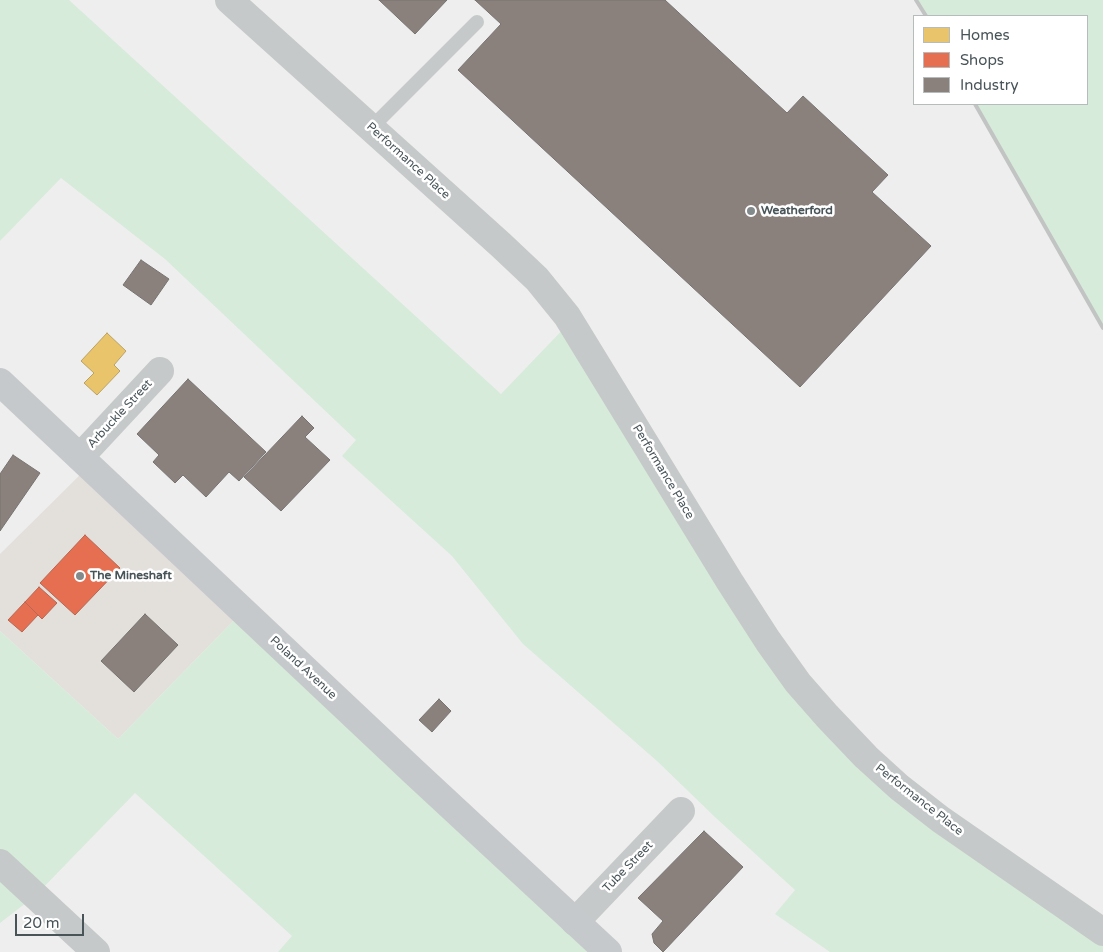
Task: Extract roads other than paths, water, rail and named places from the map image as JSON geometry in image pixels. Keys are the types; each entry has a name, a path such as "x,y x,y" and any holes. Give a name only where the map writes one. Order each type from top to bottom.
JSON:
{"main road":[{"name":"Poland Avenue","path":"0,382 608,952"}],"street":[{"name":"Performance Place","path":"229,0 501,245 537,279 568,316 746,607 798,683 827,716 866,757 899,787 940,818 1103,932"},
{"name":"Arbuckle Street","path":"80,457 160,371"},
{"name":"Tube Street","path":"575,922 681,811"},
{"path":"0,863 96,952"}],"lane":[{"path":"371,128 477,22"}],"railway":[{"path":"916,0 925,15"},
{"path":"976,105 1103,328"}],"place":[{"name":"Weatherford","path":"751,211"},
{"name":"The Mineshaft","path":"80,576"}]}
